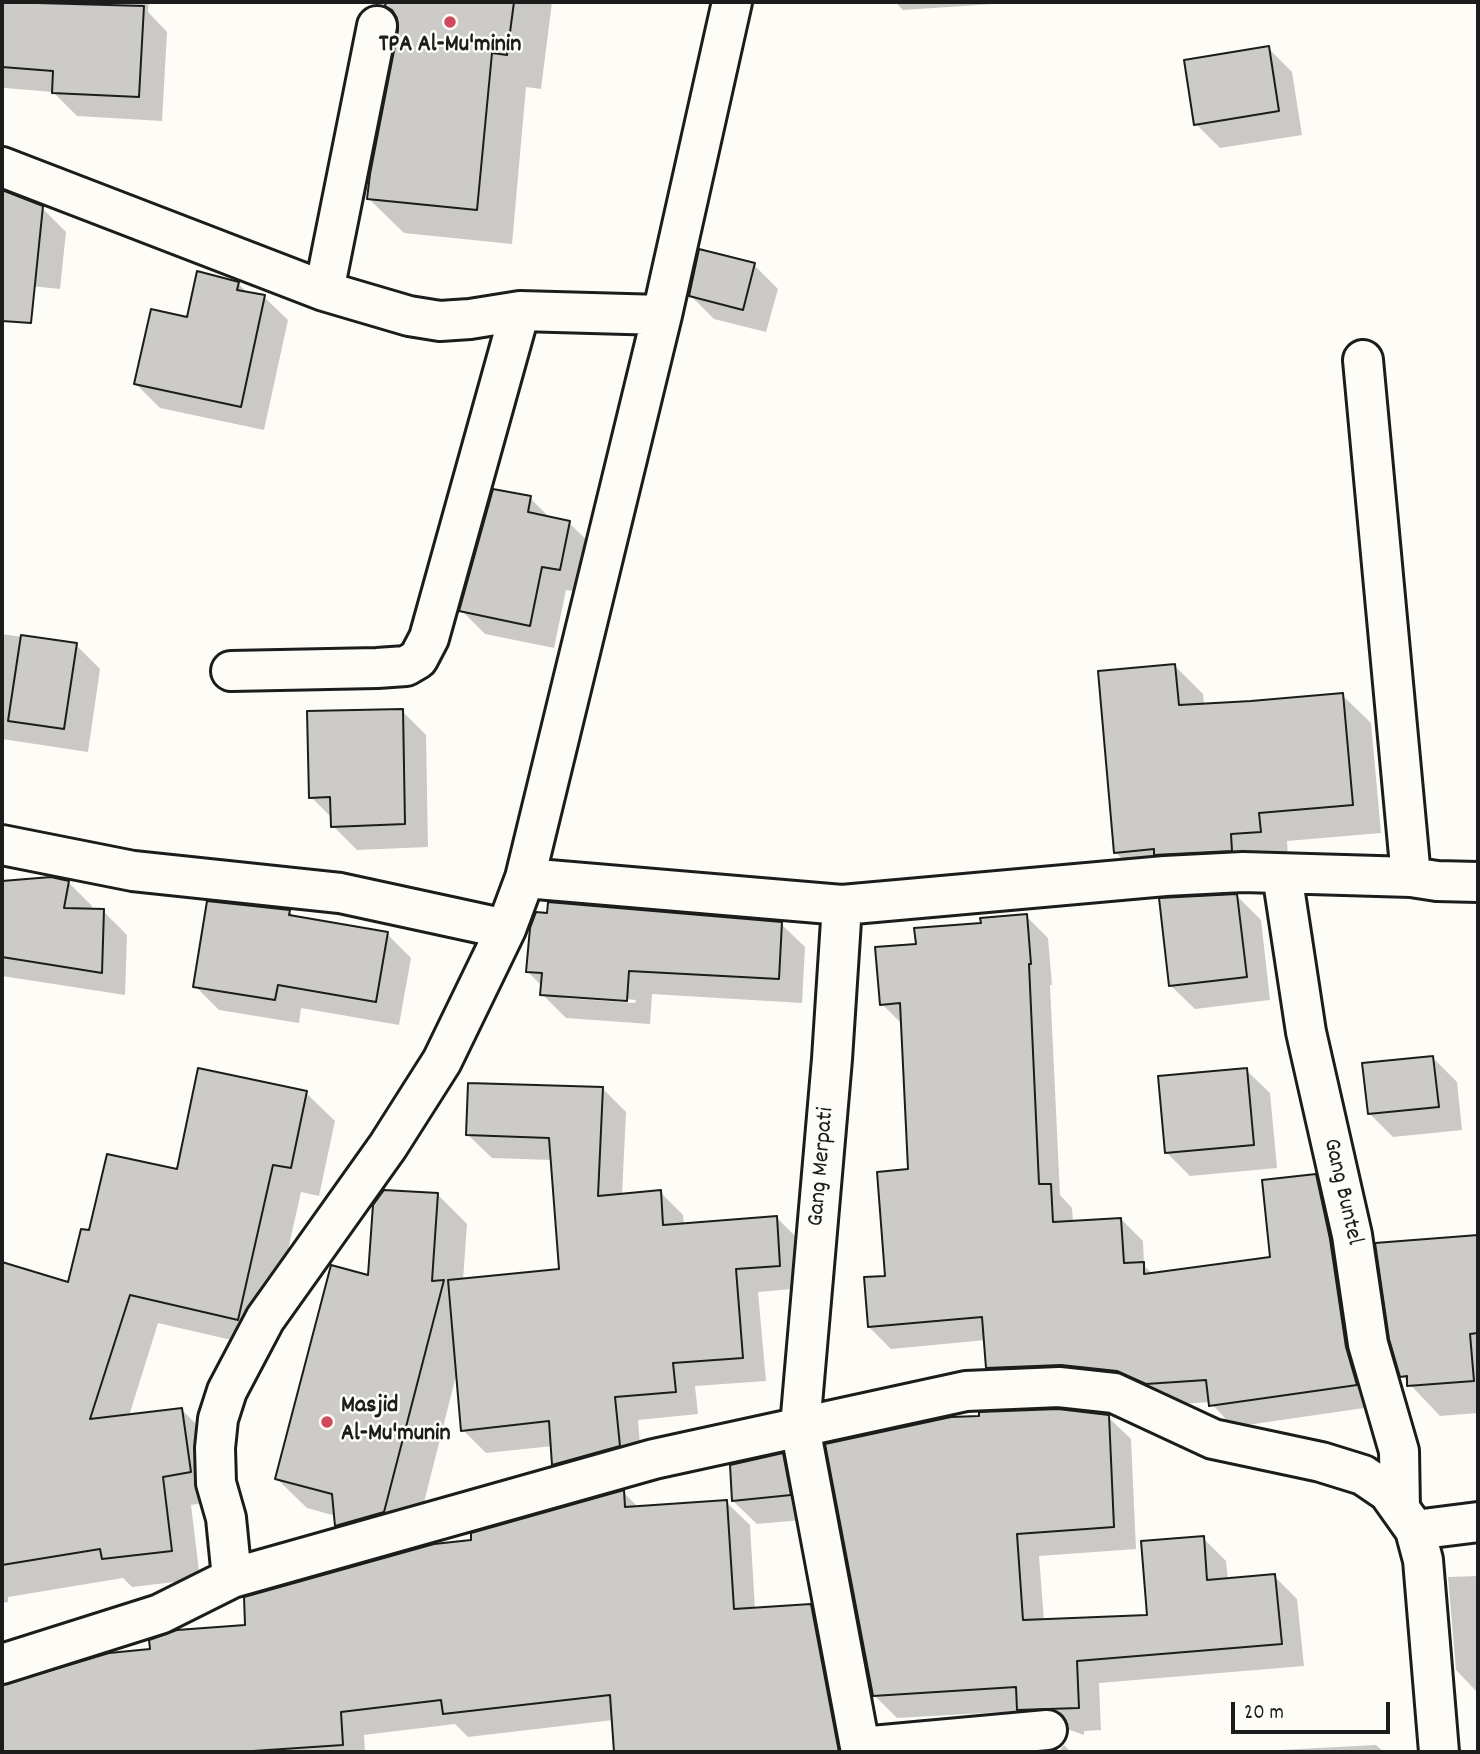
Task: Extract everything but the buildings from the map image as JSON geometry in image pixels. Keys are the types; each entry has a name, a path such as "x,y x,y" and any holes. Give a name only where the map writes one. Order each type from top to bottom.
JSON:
{"street":[{"path":"232,1578 226,1518 216,1483 218,1419 227,1391 265,1319 388,1146 442,1060 506,929 525,878 662,315 732,2"},
{"path":"324,291 377,26"},
{"path":"2,167 324,291 409,316 440,321 520,311 662,315"},
{"path":"231,671 377,668 406,666 418,659 429,638 520,311"},
{"path":"1363,360 1411,877"},
{"path":"2,845 133,870 340,893 506,929"},
{"path":"525,878 842,905 1165,876 1242,872 1478,881"},
{"name":"Gang Buntel","path":"1282,874 1306,1032 1352,1235 1368,1344 1399,1451 1408,1520 1423,1560 1439,1752"},
{"name":"Gang Merpati","path":"842,905 831,1072 800,1427 861,1750"},
{"path":"2,1664 160,1614 232,1578 654,1459 966,1391 1059,1387 1114,1392 1213,1439 1321,1462 1363,1475 1388,1492 1408,1520 1478,1522"},
{"path":"861,1750 1047,1730"}],"place":[{"name":"TPA Al-Mu'minin","path":"450,22"},
{"name":"Masjid Al-Mu'munin","path":"327,1422"}]}
